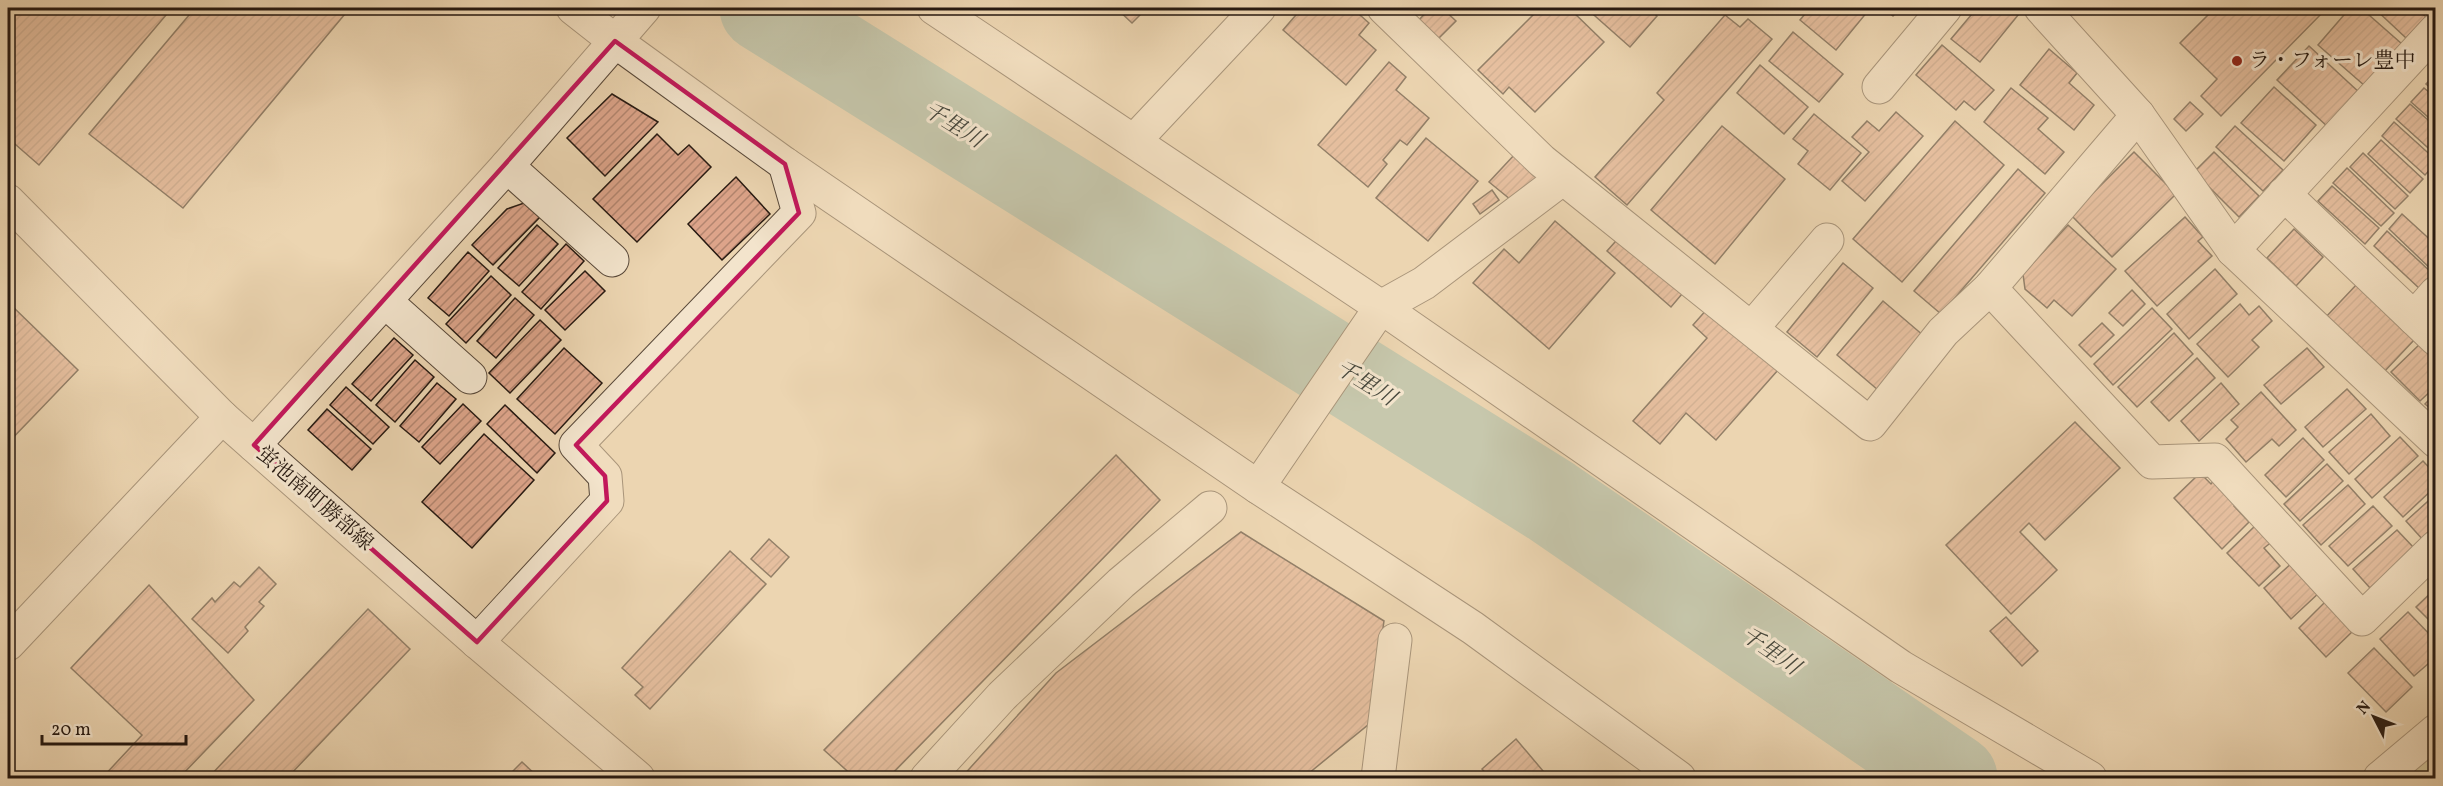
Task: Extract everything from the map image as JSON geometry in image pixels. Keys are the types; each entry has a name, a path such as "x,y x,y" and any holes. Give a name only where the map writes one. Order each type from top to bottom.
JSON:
{"street":[{"path":"573,8 615,42 785,164 1258,487 1473,628 1679,778"},
{"path":"254,445 386,302 644,8"},
{"path":"934,8 1381,307 1901,667 2090,778"},
{"path":"1134,141 1258,8"},
{"path":"1384,8 1542,161 1870,424 1943,332 1990,288 2138,116"},
{"path":"1879,87 1945,8"},
{"path":"2041,8 2138,116 2234,250 2436,441"},
{"path":"2234,250 2434,36"},
{"path":"477,642 607,501 605,476 576,445 799,213 785,164"},
{"path":"507,166 612,260"},
{"path":"1258,487 1381,307 1424,283 1563,178"},
{"path":"2284,194 2425,328 2436,293"},
{"name":"蛍池南町勝部線","path":"8,201 222,417 477,642 638,778"},
{"path":"1752,328 1827,240"},
{"path":"1990,288 2152,462 2215,460 2362,618 2436,547"},
{"path":"386,302 470,377"},
{"path":"8,644 222,417"},
{"path":"927,778 1010,688 1120,583 1210,508"},
{"path":"1378,778 1395,640"},
{"path":"2380,778 2436,731"}],"highlighted area":[{"path":"615,41 785,164 799,213 576,445 605,476 607,501 477,642 254,445"}],"green space":[{"path":"2435,746 2435,778 2397,778"}],"building":[{"path":"8,8 172,8 39,165 8,138"},
{"path":"195,8 350,8 183,208 89,134"},
{"path":"1116,8 1147,8 1132,23"},
{"path":"1302,8 1352,8 1369,23 1359,35 1376,50 1346,85 1283,30"},
{"path":"1430,8 1442,8 1456,21 1438,39 1418,21"},
{"path":"1540,8 1569,8 1604,42 1535,112 1509,87 1503,94 1478,70"},
{"path":"1586,8 1647,8 1657,16 1630,47"},
{"path":"1810,8 1863,8 1868,11 1836,50 1800,20"},
{"path":"1883,8 1900,8 1893,16"},
{"path":"1977,8 2023,9 1980,62 1951,39"},
{"name":"ラ・フォーレ豊中","path":"2215,8 2327,8 2221,116 2201,96 2217,79 2180,43"},
{"path":"2350,8 2361,8 2402,44 2365,86 2318,45"},
{"path":"2374,8 2416,8 2426,17 2406,38"},
{"path":"1725,15 1740,27 1748,19 1772,39 1627,205 1595,177 1664,100 1657,93"},
{"path":"1793,32 1843,74 1819,102 1769,61"},
{"path":"1942,45 1994,90 1975,110 1964,101 1956,110 1916,75"},
{"path":"2309,46 2361,94 2329,128 2277,80"},
{"path":"2049,49 2077,73 2069,83 2094,105 2074,130 2020,85"},
{"path":"1389,62 1406,77 1396,90 1429,118 1407,145 1400,140 1383,160 1387,164 1368,187 1318,145"},
{"path":"1760,65 1808,107 1784,134 1737,93"},
{"path":"2436,74 2436,93 2426,84"},
{"path":"2274,87 2316,125 2284,161 2241,123"},
{"path":"2011,88 2048,118 2038,129 2064,152 2045,174 1984,122"},
{"path":"2424,88 2436,98 2436,124 2411,102"},
{"path":"612,94 658,122 605,176 567,138"},
{"path":"2190,102 2203,114 2186,131 2174,119"},
{"path":"2410,104 2436,127 2436,155 2396,119"},
{"path":"1896,112 1923,136 1865,201 1842,181 1869,152 1852,137 1867,121 1879,131"},
{"path":"1814,114 1861,153 1830,190 1798,164 1808,151 1793,139"},
{"path":"1955,121 2004,165 1902,282 1853,239"},
{"path":"2394,122 2436,160 2425,175 2382,136"},
{"path":"1722,126 1785,179 1715,264 1651,210"},
{"path":"2235,126 2283,170 2263,191 2216,147"},
{"path":"657,134 678,155 689,145 711,167 637,242 593,199"},
{"path":"1426,138 1478,181 1428,241 1376,198"},
{"path":"2381,140 2423,179 2410,193 2368,154"},
{"path":"2134,152 2176,194 2112,257 2071,215"},
{"path":"2214,152 2259,196 2239,217 2194,172"},
{"path":"1516,153 1542,175 1516,204 1489,182"},
{"path":"2363,153 2408,196 2395,209 2350,167"},
{"path":"2347,168 2394,213 2381,226 2333,183"},
{"path":"2018,169 2045,193 1941,314 1914,291"},
{"path":"736,177 770,214 722,260 688,224"},
{"path":"2332,186 2379,228 2365,244 2318,201"},
{"path":"1492,190 1499,200 1480,214 1473,204"},
{"path":"524,203 540,217 493,265 472,245 507,209"},
{"path":"2402,214 2436,245 2435,273 2389,229"},
{"path":"2185,217 2203,237 2198,241 2212,256 2157,306 2125,271"},
{"path":"1555,221 1615,273 1549,349 1473,283 1504,249 1519,263"},
{"path":"537,225 558,244 519,286 498,268"},
{"path":"2068,225 2116,269 2072,316 2054,300 2047,308 2025,289 2023,274"},
{"path":"2294,229 2323,257 2296,286 2267,258"},
{"path":"2387,231 2434,275 2420,289 2374,246"},
{"path":"1623,233 1687,288 1671,307 1607,251"},
{"path":"566,244 584,261 541,309 522,292"},
{"path":"468,252 489,271 449,316 428,298"},
{"path":"1843,263 1873,288 1817,357 1787,332"},
{"path":"2215,269 2237,294 2189,339 2167,314"},
{"path":"585,271 605,291 565,330 545,310"},
{"path":"491,276 511,295 466,343 446,324"},
{"path":"2357,284 2415,339 2383,373 2325,318"},
{"path":"2132,290 2145,304 2123,326 2109,313"},
{"path":"515,298 534,315 496,358 477,341"},
{"path":"1883,301 1924,336 1878,390 1837,355"},
{"path":"10,304 78,370 8,443 8,306"},
{"path":"2240,304 2249,315 2259,306 2272,321 2252,340 2259,347 2228,377 2197,344"},
{"path":"1708,308 1778,370 1716,440 1686,413 1660,444 1633,421 1707,338 1693,325"},
{"path":"2152,308 2172,329 2113,385 2094,364"},
{"path":"540,320 561,340 510,393 489,373"},
{"path":"2102,323 2114,335 2091,357 2079,345"},
{"path":"2174,333 2193,354 2137,407 2118,387"},
{"path":"394,338 413,355 371,401 352,384"},
{"path":"2422,342 2436,355 2436,386 2420,401 2391,372"},
{"path":"564,348 602,383 555,434 517,399"},
{"path":"2307,348 2324,367 2281,404 2264,385"},
{"path":"2197,358 2215,378 2169,421 2151,402"},
{"path":"415,360 434,377 395,422 376,405"},
{"path":"437,383 456,399 419,442 400,426"},
{"path":"2221,383 2239,404 2199,441 2181,421"},
{"path":"346,387 389,427 373,444 330,405"},
{"path":"2347,389 2366,409 2323,447 2305,427"},
{"path":"2261,392 2296,430 2279,446 2272,439 2246,462 2226,439 2238,427 2231,420"},
{"path":"2436,393 2436,413 2425,404"},
{"path":"463,404 481,421 440,464 422,447"},
{"path":"505,405 555,453 537,473 487,424"},
{"path":"327,409 371,449 352,470 308,430"},
{"path":"2371,414 2390,436 2349,474 2329,452"},
{"path":"2075,422 2120,468 2045,540 2029,523 2020,532 2057,570 2011,614 1946,545"},
{"path":"484,434 534,480 472,548 422,502"},
{"path":"2400,437 2418,456 2372,498 2355,479"},
{"path":"2303,438 2324,460 2286,497 2265,475"},
{"path":"1116,455 1160,500 888,778 855,778 824,750"},
{"path":"2423,461 2436,475 2436,486 2403,517 2384,497"},
{"path":"2327,464 2343,481 2300,521 2284,504"},
{"path":"2200,473 2211,484 2216,478 2239,501 2234,506 2249,522 2222,549 2174,498"},
{"path":"2348,485 2365,504 2321,545 2303,525"},
{"path":"2436,494 2436,530 2424,541 2406,521"},
{"path":"2373,506 2392,526 2348,566 2329,546"},
{"path":"2257,524 2273,541 2264,548 2280,566 2259,586 2227,553"},
{"path":"2397,530 2414,548 2370,588 2353,569"},
{"path":"1241,532 1384,621 1369,724 1303,778 961,778 1056,673"},
{"path":"769,539 789,557 771,577 751,559"},
{"path":"730,551 766,584 650,709 635,695 643,687 622,668"},
{"path":"2294,561 2321,591 2291,619 2264,588"},
{"path":"259,567 276,584 259,602 264,606 245,627 248,631 228,653 192,619 212,598 215,602 234,582 240,587"},
{"path":"149,585 254,700 179,778 102,778 142,735 71,668"},
{"path":"2436,588 2436,627 2416,607"},
{"path":"2326,601 2353,631 2326,657 2299,628"},
{"path":"368,609 410,649 287,778 208,778"},
{"path":"2408,612 2436,641 2436,657 2414,676 2380,639"},
{"path":"2006,617 2038,651 2022,666 1990,631"},
{"path":"2374,648 2412,687 2386,712 2348,673"},
{"path":"1516,739 1549,778 1490,778 1482,769"},
{"path":"522,762 539,778 506,778"}],"waterway":[{"name":"千里川","path":"763,8 1551,501 1954,778"}],"place":[{"name":"ラ・フォーレ豊中","path":"2237,61"}]}
